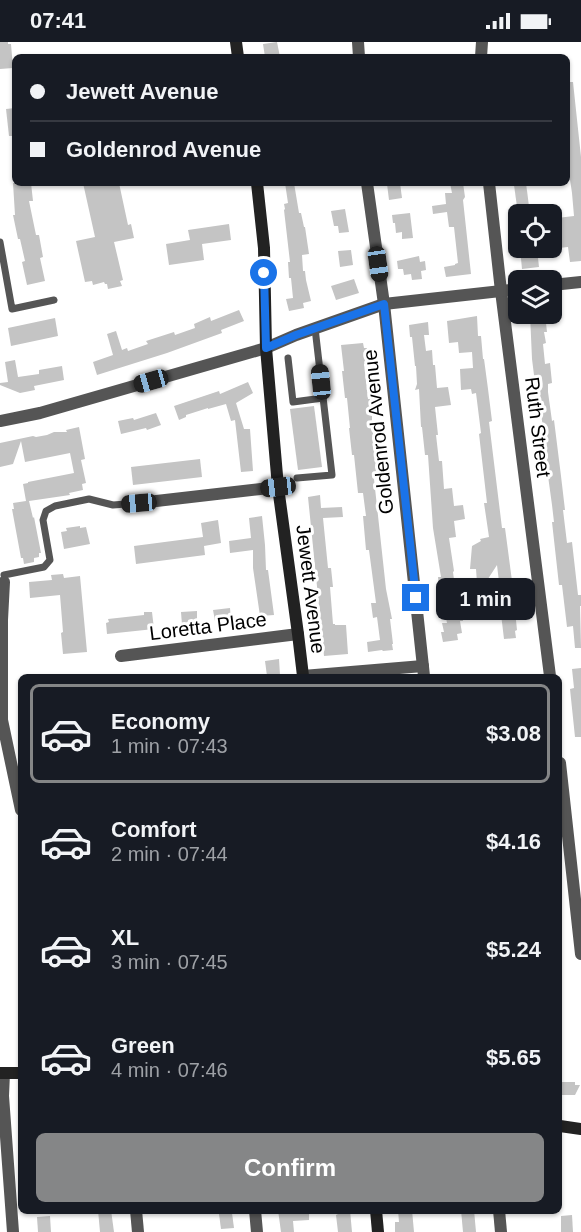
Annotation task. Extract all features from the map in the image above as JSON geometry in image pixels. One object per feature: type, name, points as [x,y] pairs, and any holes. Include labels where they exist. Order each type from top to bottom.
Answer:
[{"type":"main road","name":"Jewett Avenue","points":[[257,186],[264,248],[266,348],[278,487],[303,674]]},
{"type":"main road","points":[[2,1073],[18,1073]]},
{"type":"main road","points":[[562,1126],[581,1129]]},
{"type":"main road","points":[[376,1214],[378,1232]]},
{"type":"street","name":"Goldenrod Avenue","points":[[367,186],[384,304],[424,671]]},
{"type":"street","name":"Ruth Street","points":[[489,186],[550,674]]},
{"type":"street","points":[[562,284],[581,282]]},
{"type":"street","points":[[0,421],[51,410],[266,348],[384,304],[508,290]]},
{"type":"street","points":[[139,503],[278,487]]},
{"type":"street","points":[[3,576],[2,720],[18,796]]},
{"type":"street","name":"Loretta Place","points":[[121,656],[298,634]]},
{"type":"street","points":[[351,674],[424,671]]},
{"type":"street","points":[[562,781],[581,954]]},
{"type":"street","points":[[2,1073],[13,1232]]},
{"type":"street","points":[[136,1214],[138,1232]]},
{"type":"street","points":[[255,1214],[256,1232]]},
{"type":"street","points":[[499,1214],[501,1232]]},
{"type":"lane","points":[[0,242],[3,276],[12,309],[54,300]]},
{"type":"lane","points":[[297,478],[332,475],[315,328]]},
{"type":"lane","points":[[288,358],[293,402],[323,398]]},
{"type":"lane","points":[[3,576],[44,567],[50,560],[44,520],[46,511],[55,506],[89,499],[113,505],[139,503]]},
{"type":"building","points":[[0,42],[8,42],[11,44],[12,68],[0,69]]},
{"type":"building","points":[[277,42],[279,54],[265,54],[263,44]]},
{"type":"building","points":[[570,82],[573,82],[581,157],[581,261],[570,262],[568,247],[562,248],[562,217],[574,216],[570,180]]},
{"type":"building","points":[[12,108],[12,136],[9,136],[6,109]]},
{"type":"building","points":[[13,186],[31,186],[33,201],[29,201],[36,235],[39,235],[43,257],[40,258],[45,281],[27,285],[22,262],[25,261],[20,239],[18,239],[13,215],[15,215]]},
{"type":"building","points":[[84,186],[120,186],[128,225],[131,224],[134,238],[114,242],[123,280],[120,281],[122,286],[108,289],[104,282],[93,285],[92,281],[85,282],[76,241],[95,237]]},
{"type":"building","points":[[285,186],[294,186],[309,254],[302,255],[303,271],[305,271],[311,301],[303,303],[304,308],[289,311],[286,299],[293,298],[291,278],[289,278],[288,262],[290,262],[284,210],[284,204],[288,203]]},
{"type":"building","points":[[387,186],[400,186],[402,198],[389,200]]},
{"type":"building","points":[[451,186],[463,186],[471,274],[446,277],[444,267],[458,263],[454,227],[449,227],[447,212],[433,214],[432,206],[446,204],[445,193],[452,193]]},
{"type":"building","points":[[514,186],[526,186],[529,204],[517,204]]},
{"type":"building","points":[[345,209],[349,232],[339,233],[338,226],[334,226],[331,211]]},
{"type":"building","points":[[410,213],[413,238],[402,239],[402,232],[396,233],[392,215]]},
{"type":"building","points":[[229,224],[231,240],[202,244],[204,260],[169,265],[166,244],[190,240],[188,230]]},
{"type":"building","points":[[351,250],[353,265],[340,267],[338,251]]},
{"type":"building","points":[[419,256],[420,262],[425,261],[426,270],[421,271],[422,279],[412,280],[411,274],[404,275],[403,269],[398,269],[397,261]]},
{"type":"building","points":[[521,258],[538,258],[539,267],[522,269]]},
{"type":"building","points":[[354,279],[359,293],[336,300],[331,286]]},
{"type":"building","points":[[239,310],[244,321],[221,330],[222,333],[97,375],[93,362],[113,355],[107,334],[116,331],[122,350],[127,348],[128,351],[148,344],[146,341],[195,328],[194,324],[210,317],[211,321]]},
{"type":"building","points":[[477,316],[478,336],[481,336],[492,421],[489,422],[502,528],[505,528],[512,581],[516,638],[504,639],[501,614],[494,615],[493,600],[501,599],[497,565],[486,582],[477,583],[476,569],[470,569],[472,546],[481,541],[480,539],[489,537],[484,503],[487,503],[479,434],[481,433],[476,393],[472,394],[471,389],[461,390],[460,369],[473,368],[472,352],[459,353],[458,342],[449,343],[447,321]]},
{"type":"building","points":[[55,318],[58,336],[11,346],[8,328]]},
{"type":"building","points":[[428,322],[429,335],[424,335],[426,351],[432,350],[437,388],[448,387],[451,405],[435,407],[438,435],[436,435],[439,461],[442,461],[444,489],[452,488],[454,506],[463,505],[465,519],[454,521],[456,537],[449,538],[456,595],[446,596],[446,594],[440,595],[438,577],[441,577],[433,528],[428,455],[425,455],[421,427],[419,389],[415,390],[416,366],[409,325]]},
{"type":"building","points":[[530,324],[546,324],[547,332],[544,332],[546,343],[543,344],[545,364],[550,363],[552,383],[548,384],[548,392],[552,421],[554,420],[567,543],[572,542],[578,595],[581,595],[581,648],[575,648],[573,626],[567,627],[562,585],[559,585],[552,522],[554,522],[542,432],[544,432],[541,415],[539,415]]},
{"type":"building","points":[[363,343],[364,348],[367,348],[368,358],[365,358],[366,364],[364,364],[368,399],[371,405],[374,405],[375,415],[372,415],[372,421],[375,456],[378,462],[381,461],[380,478],[374,479],[386,589],[392,619],[390,619],[393,644],[393,650],[368,652],[367,642],[380,640],[377,617],[373,618],[371,603],[376,603],[369,550],[366,550],[363,516],[366,516],[363,493],[358,493],[354,455],[352,455],[341,345]]},
{"type":"building","points":[[15,360],[18,377],[39,374],[39,370],[62,366],[64,380],[34,386],[35,390],[20,393],[0,385],[0,383],[8,382],[5,362]]},
{"type":"building","points":[[248,382],[253,393],[236,403],[244,429],[250,429],[253,471],[241,472],[235,420],[231,421],[226,404],[186,415],[179,420],[174,406],[219,391],[220,394]]},
{"type":"building","points":[[314,406],[322,467],[298,470],[290,409]]},
{"type":"building","points":[[156,413],[161,425],[147,430],[146,428],[121,434],[118,421],[133,418],[134,420]]},
{"type":"building","points":[[79,427],[85,459],[81,460],[86,483],[82,484],[83,490],[69,493],[70,495],[29,501],[41,553],[39,557],[34,558],[34,562],[24,564],[12,509],[14,509],[13,503],[26,501],[23,484],[74,473],[70,453],[25,462],[21,441],[13,464],[0,467],[0,443],[54,432],[67,432],[66,430]]},
{"type":"building","points":[[200,459],[202,477],[133,485],[131,467]]},
{"type":"building","points":[[320,495],[321,508],[342,507],[343,517],[323,518],[328,568],[331,568],[333,587],[330,587],[333,624],[346,625],[348,654],[324,656],[308,497]]},
{"type":"building","points":[[262,516],[266,570],[268,570],[274,615],[260,616],[253,568],[253,550],[230,553],[229,541],[251,538],[249,518]]},
{"type":"building","points":[[218,520],[221,543],[204,546],[205,555],[136,564],[134,546],[203,537],[201,523]]},
{"type":"building","points":[[80,526],[80,528],[86,527],[90,544],[64,549],[61,532],[67,531],[66,528]]},
{"type":"building","points":[[63,574],[64,578],[80,576],[87,652],[63,654],[60,595],[30,598],[29,582],[52,580],[51,575]]},
{"type":"building","points":[[230,608],[231,620],[215,621],[213,610]]},
{"type":"building","points":[[461,610],[462,633],[457,634],[458,640],[443,642],[442,623],[447,623],[446,618],[450,618],[450,612]]},
{"type":"building","points":[[197,611],[197,624],[182,625],[181,612]]},
{"type":"building","points":[[144,612],[152,612],[154,629],[107,634],[108,619],[144,615]]},
{"type":"building","points":[[279,659],[280,674],[267,674],[265,661]]},
{"type":"building","points":[[581,668],[581,737],[575,737],[570,689],[574,688],[572,669]]},
{"type":"building","points":[[562,1082],[575,1082],[575,1085],[580,1085],[575,1095],[562,1095]]},
{"type":"building","points":[[98,1214],[112,1214],[114,1232],[100,1232]]},
{"type":"building","points":[[219,1214],[232,1214],[234,1228],[221,1229]]},
{"type":"building","points":[[279,1214],[309,1214],[309,1220],[293,1221],[294,1232],[281,1232]]},
{"type":"building","points":[[350,1214],[352,1232],[338,1232],[336,1215]]},
{"type":"building","points":[[398,1214],[412,1214],[414,1232],[395,1232],[395,1222],[399,1222]]},
{"type":"building","points":[[461,1214],[474,1214],[476,1232],[463,1232]]},
{"type":"building","points":[[572,1215],[573,1232],[561,1232],[561,1216]]},
{"type":"building","points":[[50,1216],[51,1232],[38,1232],[37,1217]]},
{"type":"route","points":[[264,273],[266,348],[384,304],[416,598]]}]
